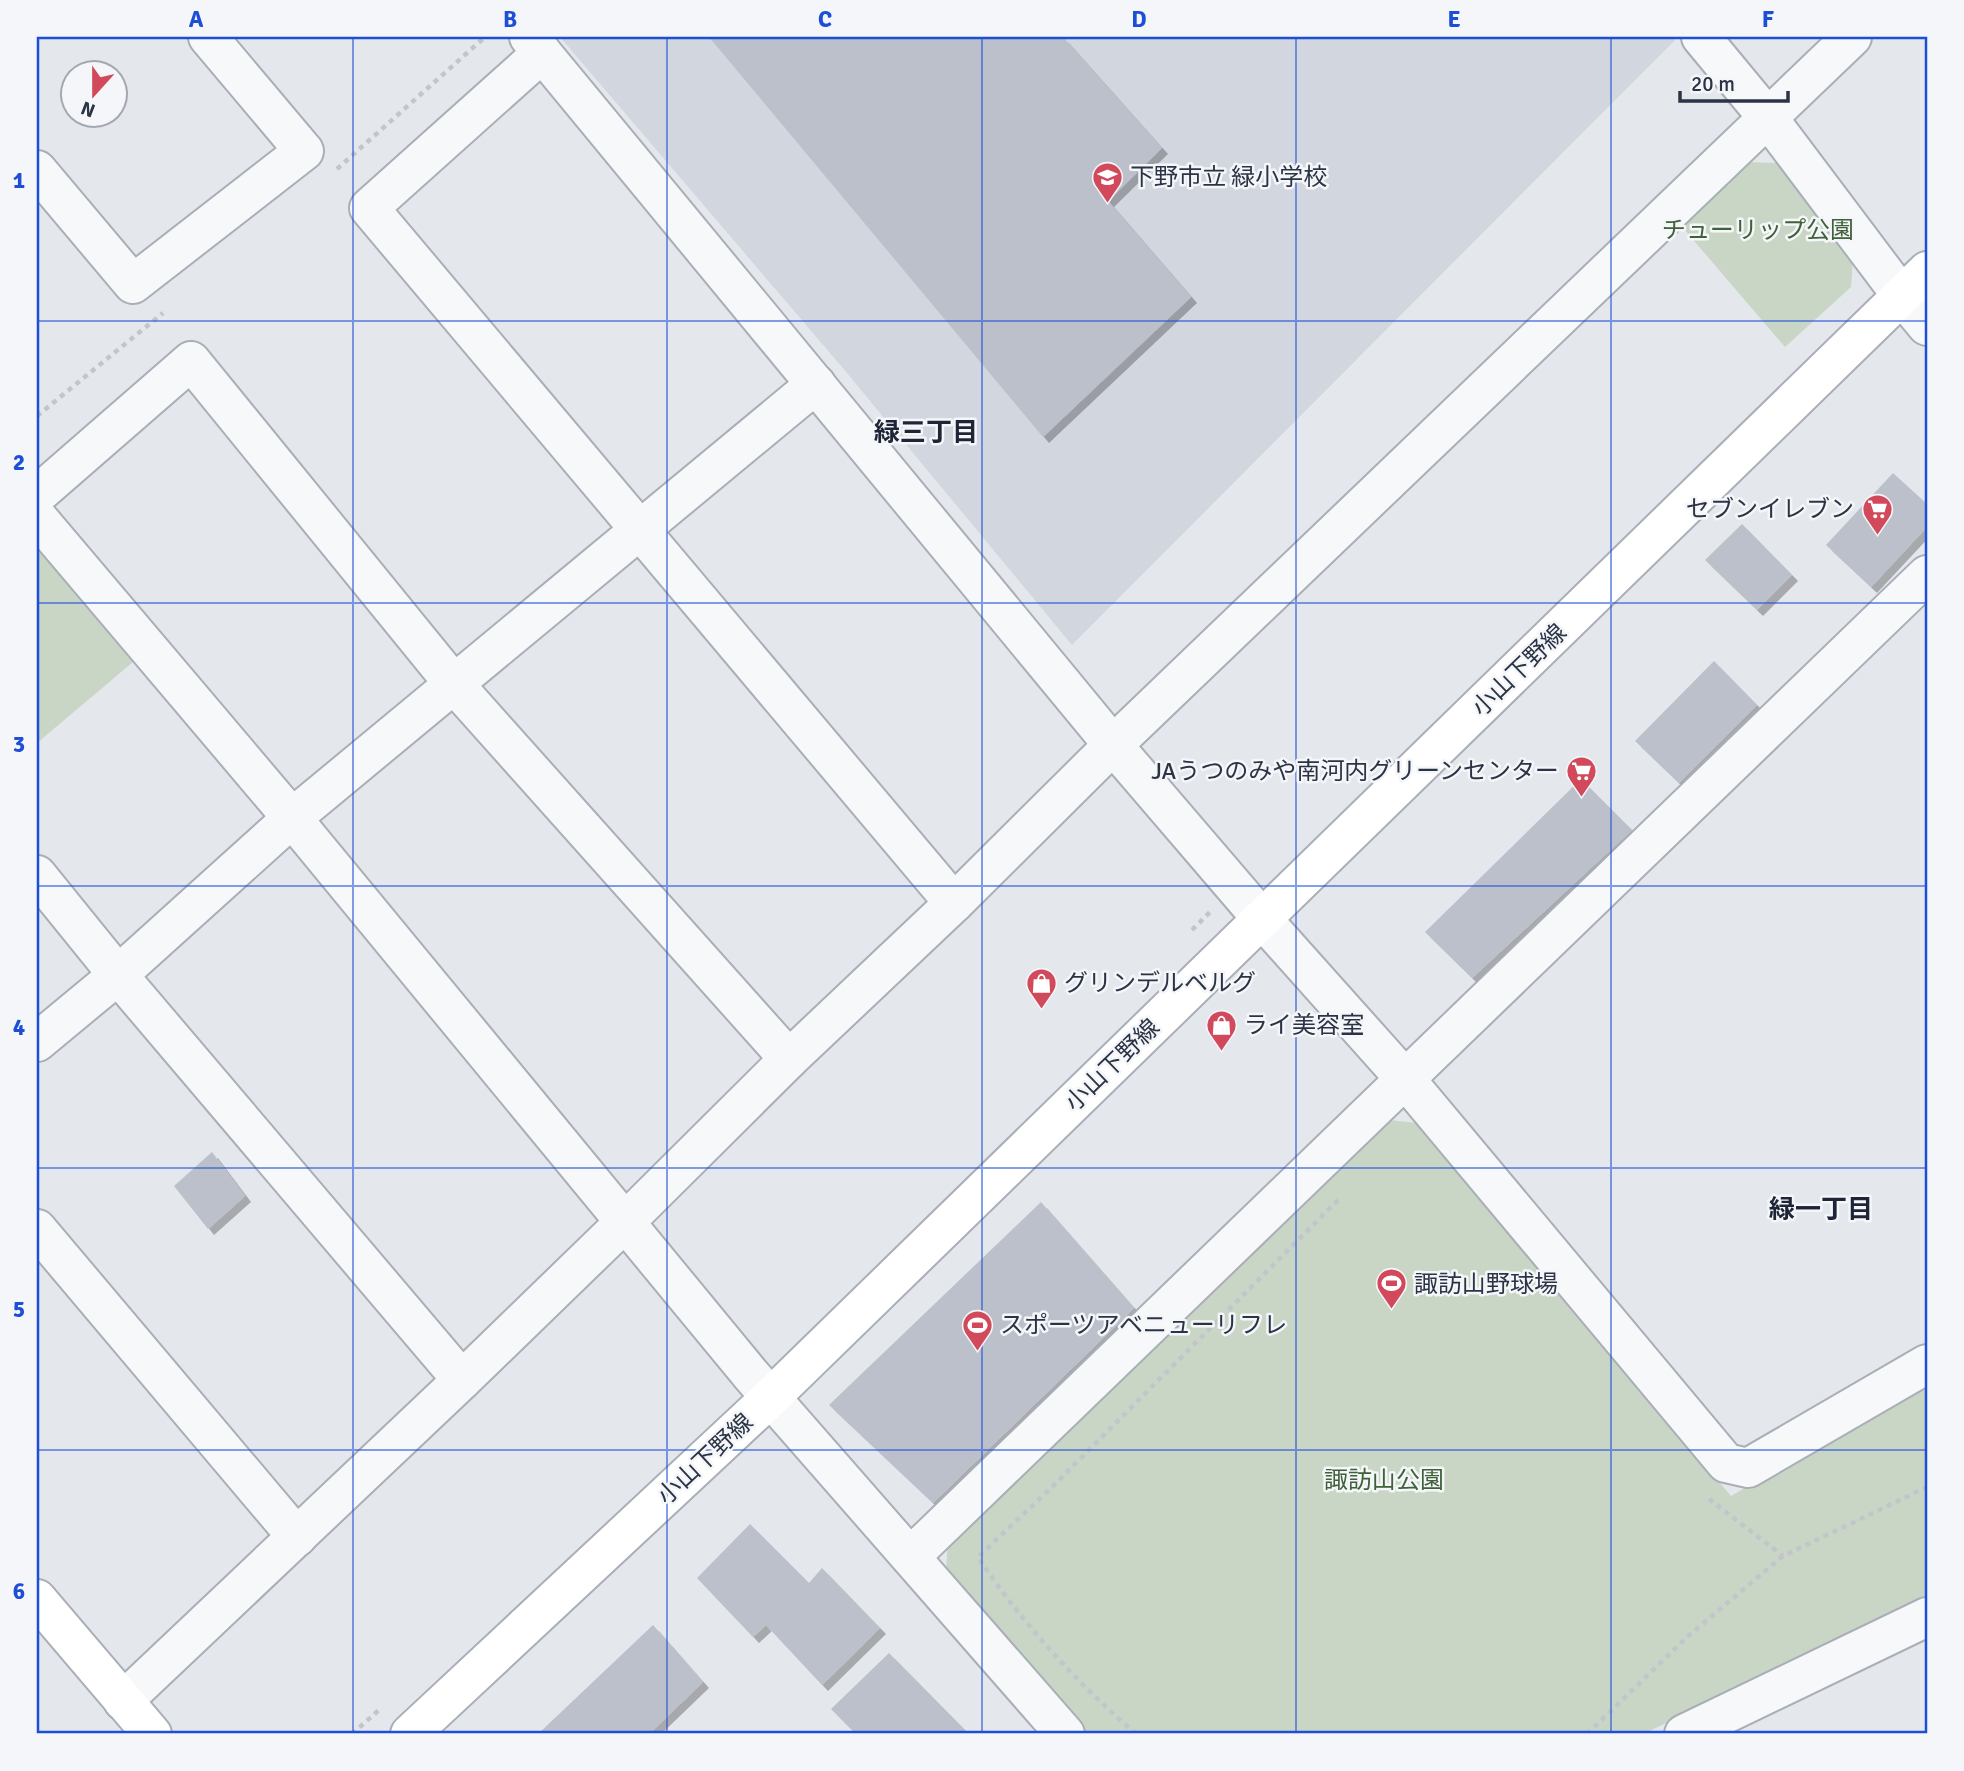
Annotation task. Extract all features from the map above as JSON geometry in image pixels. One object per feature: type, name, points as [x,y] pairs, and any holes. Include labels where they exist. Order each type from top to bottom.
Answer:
[{"type":"main road","name":"小山下野線","points":[[410,1734],[771,1398],[1914,284]]},
{"type":"main road","points":[[37,1599],[152,1734]]},
{"type":"street","points":[[37,170],[133,284],[303,151],[208,37]]},
{"type":"street","points":[[1700,37],[1914,284],[1927,326]]},
{"type":"street","points":[[123,1701],[462,1380],[1113,745],[1852,37]]},
{"type":"street","points":[[954,903],[369,208],[536,45],[1113,745],[1406,1080],[1726,1462],[1748,1468],[1927,1364]]},
{"type":"street","points":[[37,495],[191,361],[454,684],[789,1059]]},
{"type":"street","points":[[37,1042],[118,975],[292,818],[816,384]]},
{"type":"street","points":[[37,517],[292,818],[771,1398],[1065,1734]]},
{"type":"street","points":[[911,1556],[1927,575]]},
{"type":"street","points":[[37,875],[118,975],[462,1380]]},
{"type":"street","points":[[37,1229],[297,1537]]},
{"type":"street","points":[[1684,1734],[1927,1617]]},
{"type":"path","points":[[337,170],[485,37]]},
{"type":"path","points":[[1136,1734],[1108,1709],[1004,1596],[978,1557],[1050,1489],[1348,1190]]},
{"type":"path","points":[[1587,1734],[1685,1638],[1783,1556],[1927,1486]]},
{"type":"path","points":[[1700,1488],[1709,1499],[1783,1556]]},
{"type":"shaded area","name":"下野市立 緑小学校","points":[[560,37],[1672,37],[1675,40],[1072,645],[842,367]]},
{"type":"green space","name":"チューリップ公園","points":[[1748,162],[1776,163],[1853,259],[1851,287],[1785,347],[1677,221]]},
{"type":"green space","points":[[37,547],[133,662],[37,743]]},
{"type":"green space","name":"諏訪山公園","points":[[1389,1120],[1416,1123],[1731,1496],[1927,1383],[1927,1599],[1643,1734],[1089,1734],[946,1570],[948,1542]]},
{"type":"building","points":[[709,37],[1063,37],[1162,148],[1108,201],[1191,297],[1043,437]]},
{"type":"building","name":"セブンイレブン","points":[[1893,473],[1927,504],[1927,527],[1871,587],[1826,545]]},
{"type":"building","points":[[1742,524],[1792,575],[1757,610],[1705,560]]},
{"type":"building","points":[[1714,661],[1757,705],[1679,783],[1635,741]]},
{"type":"building","points":[[1581,779],[1632,830],[1472,978],[1425,932]]},
{"type":"building","points":[[212,1152],[245,1196],[208,1229],[174,1186]]},
{"type":"building","points":[[1041,1202],[1134,1308],[933,1503],[829,1405]]},
{"type":"building","points":[[750,1524],[809,1583],[822,1568],[880,1628],[822,1685],[766,1625],[753,1637],[697,1578]]},
{"type":"building","points":[[653,1625],[703,1682],[649,1734],[538,1734]]},
{"type":"building","points":[[889,1653],[969,1734],[856,1734],[831,1709]]},
{"type":"place","name":"下野市立 緑小学校","points":[[1107,204]]},
{"type":"place","name":"セブンイレブン","points":[[1877,536]]},
{"type":"place","name":"JAうつのみや南河内グリーンセンター","points":[[1582,798]]},
{"type":"place","name":"グリンデルベルグ","points":[[1041,1010]]},
{"type":"place","name":"ライ美容室","points":[[1221,1052]]},
{"type":"place","name":"諏訪山野球場","points":[[1391,1311]]},
{"type":"place","name":"スポーツアベニューリフレ","points":[[977,1352]]},
{"type":"district","name":"緑三丁目","points":[[926,432]]},
{"type":"district","name":"緑一丁目","points":[[1821,1209]]}]
